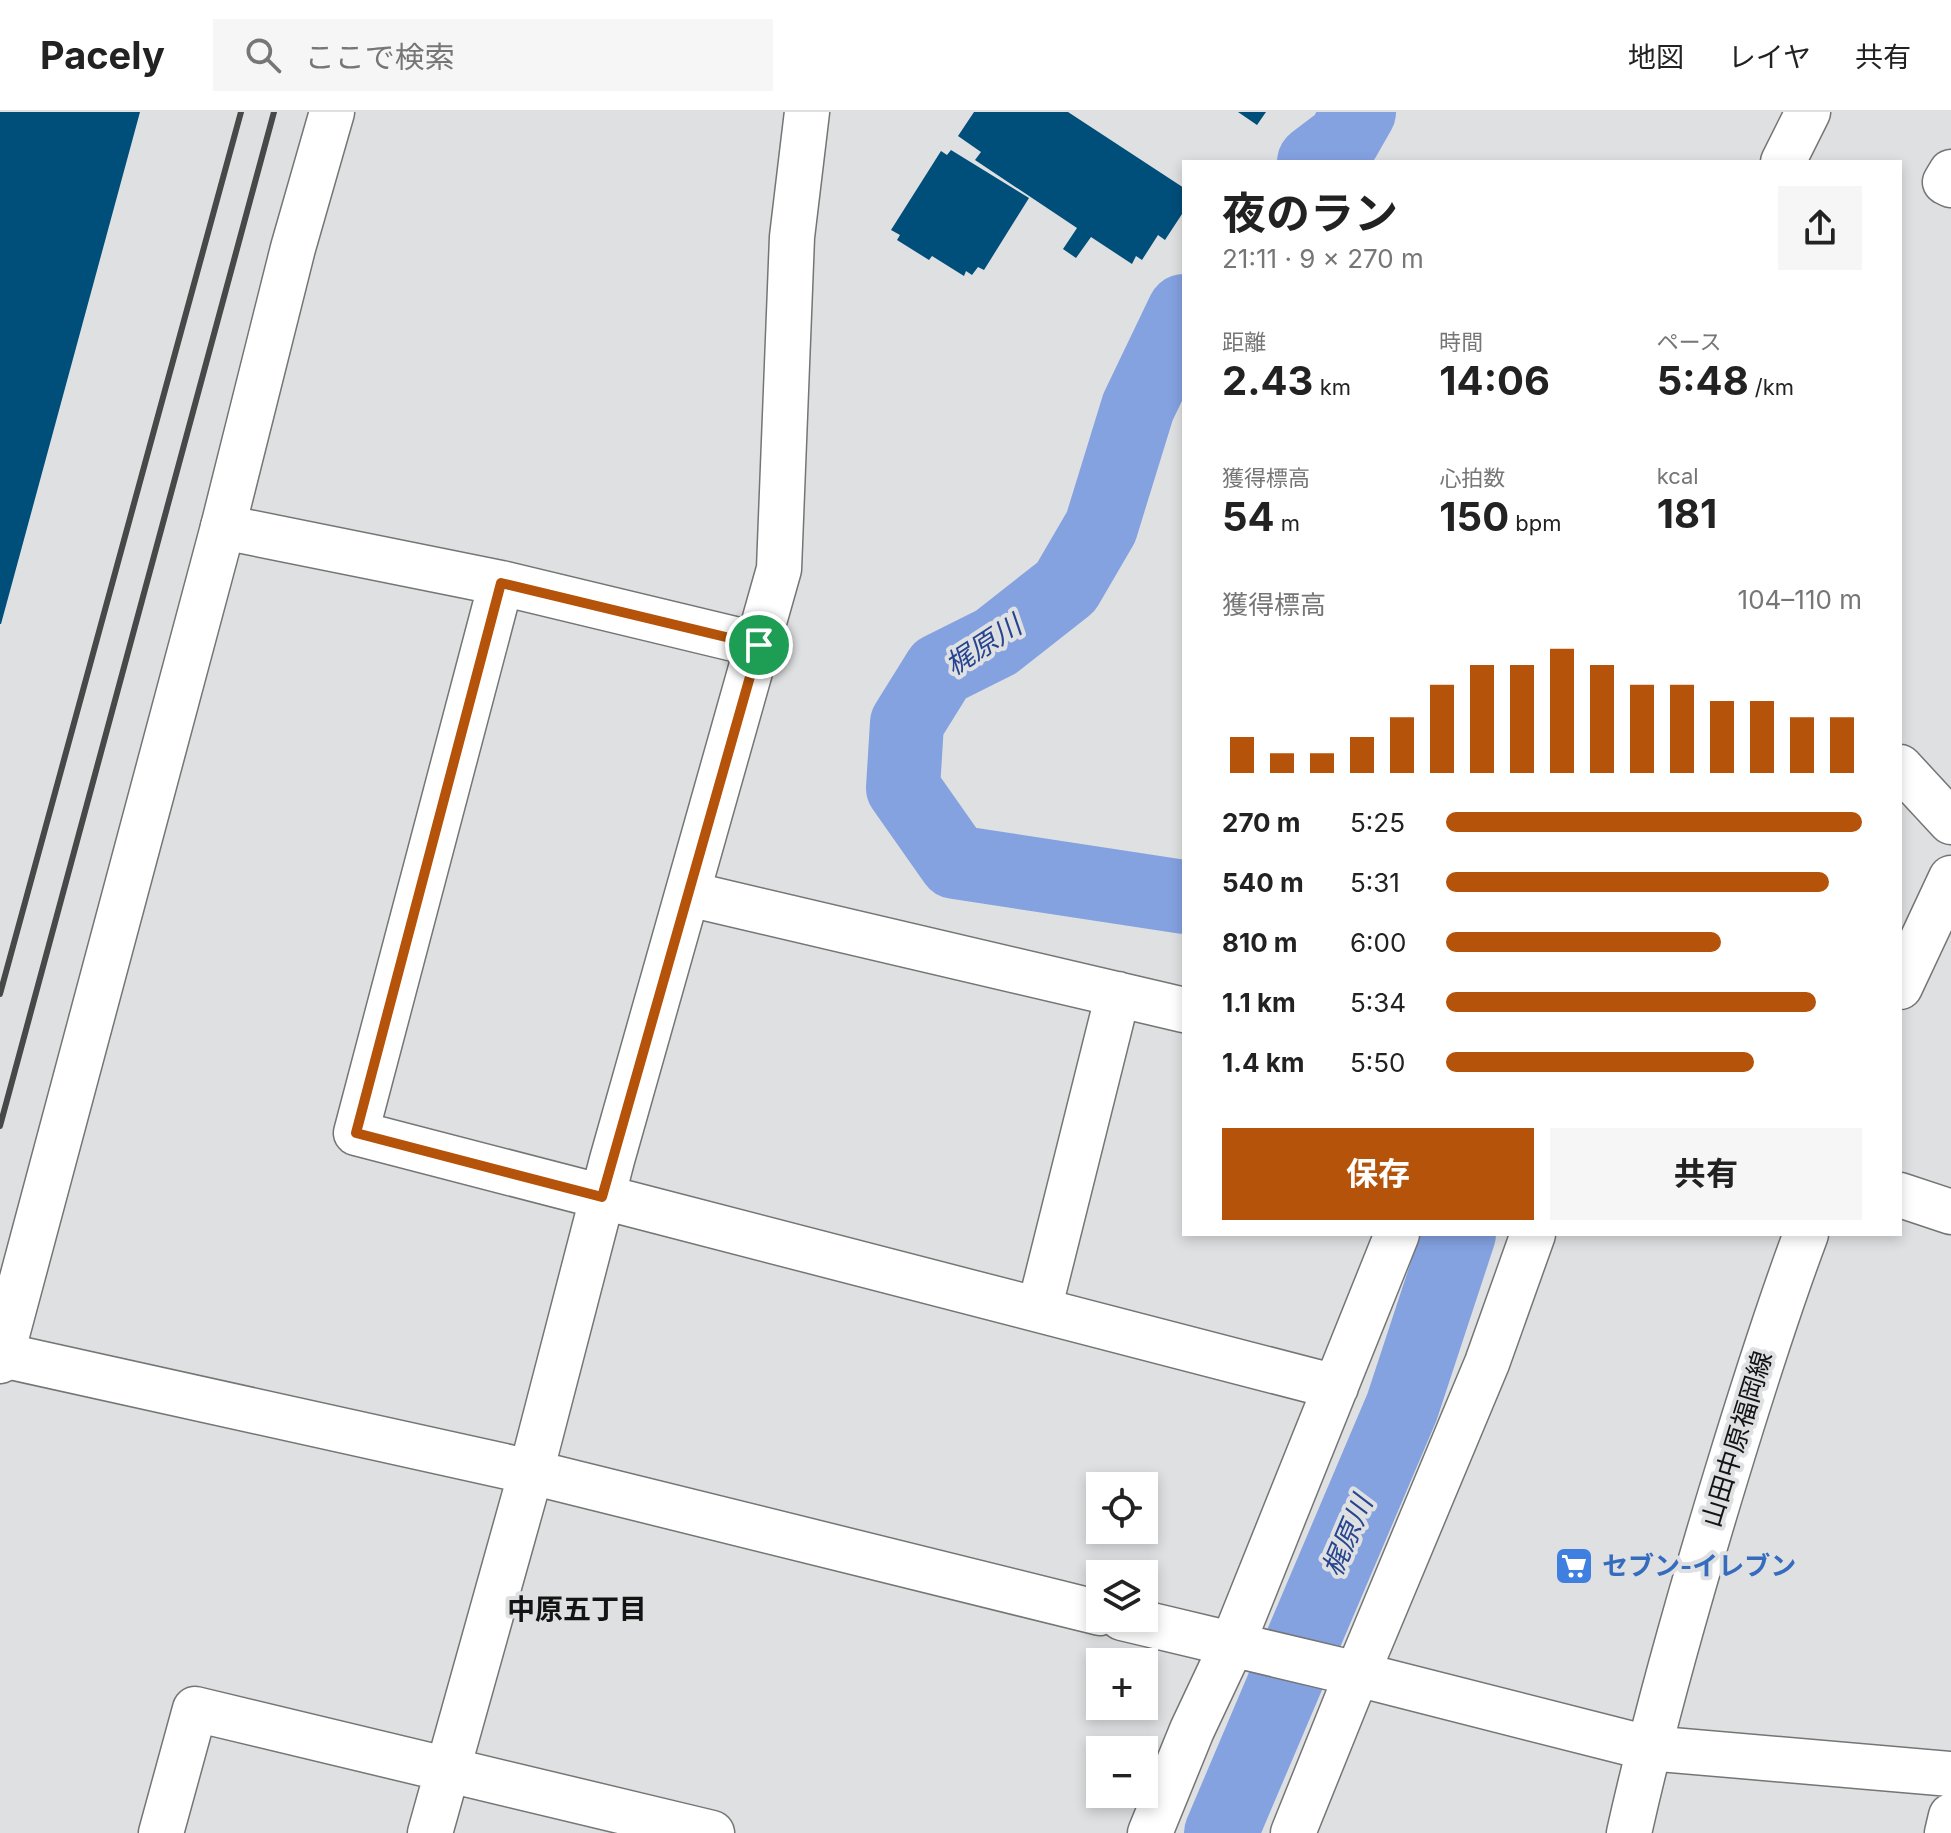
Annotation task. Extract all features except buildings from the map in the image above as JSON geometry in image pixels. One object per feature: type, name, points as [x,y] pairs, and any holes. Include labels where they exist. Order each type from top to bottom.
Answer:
[{"type":"street","points":[[332,112],[293,248],[223,527],[1,1358],[531,1472],[1086,1610]]},
{"type":"street","points":[[430,1833],[531,1472],[602,1197],[779,569],[792,237],[807,112]]},
{"type":"street","points":[[1784,160],[1808,112]]},
{"type":"street","points":[[1951,172],[1945,182],[1951,185]]},
{"type":"street","points":[[223,527],[501,583],[759,645]]},
{"type":"street","points":[[501,583],[356,1133],[1336,1387]]},
{"type":"street","points":[[1902,769],[1951,822]]},
{"type":"street","points":[[1902,983],[1951,878]]},
{"type":"street","points":[[689,894],[1182,1010]]},
{"type":"street","points":[[1039,1310],[1118,994]]},
{"type":"street","points":[[1902,1196],[1951,1212]]},
{"type":"street","points":[[1150,1833],[1192,1730],[1232,1645],[1396,1236]]},
{"type":"street","points":[[1293,1833],[1487,1363],[1532,1236]]},
{"type":"street","name":"山田中原福岡線","points":[[1629,1833],[1648,1748],[1697,1571],[1776,1314],[1805,1236]]},
{"type":"street","points":[[1158,1627],[1648,1748],[1951,1774]]},
{"type":"street","points":[[161,1833],[195,1709],[712,1833]]},
{"type":"street","points":[[1947,1833],[1951,1816]]},
{"type":"waterway","name":"梶原川","points":[[1317,160],[1343,140],[1359,112]]},
{"type":"waterway","name":"梶原川","points":[[1182,315],[1138,407],[1101,527],[1066,587],[996,642],[940,670],[907,723],[903,788],[955,862],[1182,897]]},
{"type":"waterway","name":"梶原川","points":[[1221,1833],[1402,1407],[1458,1236]]},
{"type":"railway","points":[[0,994],[241,112]]},
{"type":"railway","points":[[0,1126],[274,112]]},
{"type":"place","name":"セブン-イレブン","points":[[1574,1566]]},
{"type":"district","name":"中原五丁目","points":[[577,1609]]},
{"type":"route","points":[[501,583],[759,645],[602,1197],[356,1133],[501,583]]}]
